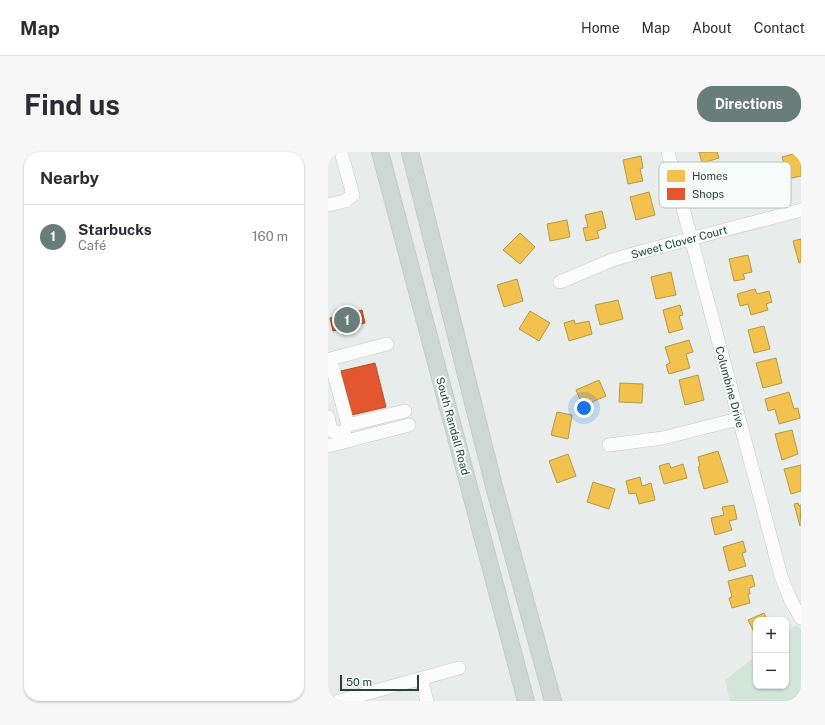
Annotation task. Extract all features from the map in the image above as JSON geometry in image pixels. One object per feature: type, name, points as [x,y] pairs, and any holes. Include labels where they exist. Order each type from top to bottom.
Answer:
[{"type":"main road","name":"South Randall Road","points":[[380,152],[526,701]]},
{"type":"main road","points":[[410,152],[496,490],[553,701]]},
{"type":"street","points":[[328,206],[345,201],[352,195],[341,152]]},
{"type":"street","name":"Columbine Drive","points":[[668,152],[671,162]]},
{"type":"street","name":"Columbine Drive","points":[[683,208],[781,576],[791,601],[801,618]]},
{"type":"street","name":"Sweet Clover Court","points":[[560,282],[612,260],[801,210]]},
{"type":"street","points":[[344,434],[329,360],[388,344]]},
{"type":"street","points":[[328,446],[344,434],[405,410]]},
{"type":"street","points":[[328,417],[331,430],[344,434],[409,425]]},
{"type":"street","points":[[609,444],[663,438],[738,419]]},
{"type":"street","points":[[345,700],[459,668]]},
{"type":"street","points":[[421,679],[427,701]]},
{"type":"green space","points":[[797,625],[801,630],[801,701],[730,701],[725,680],[753,658],[753,689],[789,689],[789,631]]},
{"type":"building: Homes","points":[[699,152],[717,152],[719,158],[702,162]]},
{"type":"building: Homes","points":[[801,152],[801,176],[791,178],[791,162],[783,162],[782,157]]},
{"type":"building: Homes","points":[[641,156],[643,168],[640,169],[643,181],[628,184],[623,160]]},
{"type":"building: Homes","points":[[649,192],[655,215],[636,220],[630,197]]},
{"type":"building: Homes","points":[[602,211],[606,228],[597,231],[599,238],[586,241],[583,228],[588,227],[585,215]]},
{"type":"building: Homes","points":[[567,220],[570,237],[550,241],[547,224]]},
{"type":"building: Homes","points":[[520,233],[535,247],[520,264],[503,250]]},
{"type":"building: Homes","points":[[801,239],[801,262],[799,263],[793,241]]},
{"type":"building: Homes","points":[[748,255],[752,272],[743,274],[745,279],[734,281],[729,259]]},
{"type":"building: Homes","points":[[671,272],[676,295],[656,299],[651,277]]},
{"type":"building: Homes","points":[[517,279],[523,301],[504,307],[497,285]]},
{"type":"building: Homes","points":[[755,289],[757,294],[769,291],[772,302],[766,304],[768,310],[751,315],[748,304],[740,306],[737,294]]},
{"type":"building: Homes","points":[[618,300],[623,319],[600,325],[595,305]]},
{"type":"building: Homes","points":[[680,305],[683,315],[679,316],[683,329],[669,333],[663,310]]},
{"type":"building: Homes","points":[[530,311],[550,323],[539,341],[519,329]]},
{"type":"building: Homes","points":[[574,320],[575,324],[589,321],[592,334],[569,341],[564,323]]},
{"type":"building: Homes","points":[[764,326],[770,349],[754,353],[748,330]]},
{"type":"building: Homes","points":[[689,340],[693,352],[686,354],[690,368],[669,374],[666,365],[670,363],[665,347]]},
{"type":"building: Homes","points":[[776,358],[782,383],[763,388],[756,363]]},
{"type":"building: Homes","points":[[698,375],[704,400],[685,405],[679,380]]},
{"type":"building: Homes","points":[[599,380],[606,396],[592,402],[593,406],[584,409],[576,390]]},
{"type":"building: Homes","points":[[620,383],[643,384],[642,403],[619,402]]},
{"type":"building: Homes","points":[[789,392],[794,409],[798,408],[800,418],[779,424],[775,409],[768,411],[765,399]]},
{"type":"building: Homes","points":[[557,412],[572,415],[568,439],[551,435]]},
{"type":"building: Homes","points":[[792,430],[798,454],[782,460],[775,434]]},
{"type":"building: Homes","points":[[718,451],[728,482],[704,489],[698,467],[700,466],[698,457]]},
{"type":"building: Homes","points":[[568,454],[576,476],[557,483],[549,461]]},
{"type":"building: Homes","points":[[669,463],[671,468],[683,464],[687,478],[664,484],[659,466]]},
{"type":"building: Homes","points":[[801,465],[801,491],[791,494],[784,469]]},
{"type":"building: Homes","points":[[640,477],[642,486],[651,483],[655,500],[639,504],[636,493],[629,494],[626,481]]},
{"type":"building: Homes","points":[[593,482],[615,489],[609,509],[587,502]]},
{"type":"building: Homes","points":[[798,503],[799,506],[801,505],[800,526],[794,504]]},
{"type":"building: Homes","points":[[734,505],[737,519],[729,521],[732,530],[715,535],[711,518],[724,515],[722,507]]},
{"type":"building: Homes","points":[[743,541],[746,552],[742,553],[746,566],[729,571],[723,547]]},
{"type":"building: Homes","points":[[752,575],[755,586],[749,588],[750,594],[748,594],[750,603],[732,608],[729,598],[732,597],[728,581]]},
{"type":"building: Homes","points":[[764,613],[766,617],[755,617]]},
{"type":"building: Homes","points":[[753,618],[753,630],[748,620]]},
{"type":"building: Shops","points":[[362,310],[365,323],[333,331],[330,318]]},
{"type":"building: Shops","points":[[375,363],[386,407],[352,415],[341,371]]},
{"type":"place","name":"Starbucks","points":[[347,320]]}]
